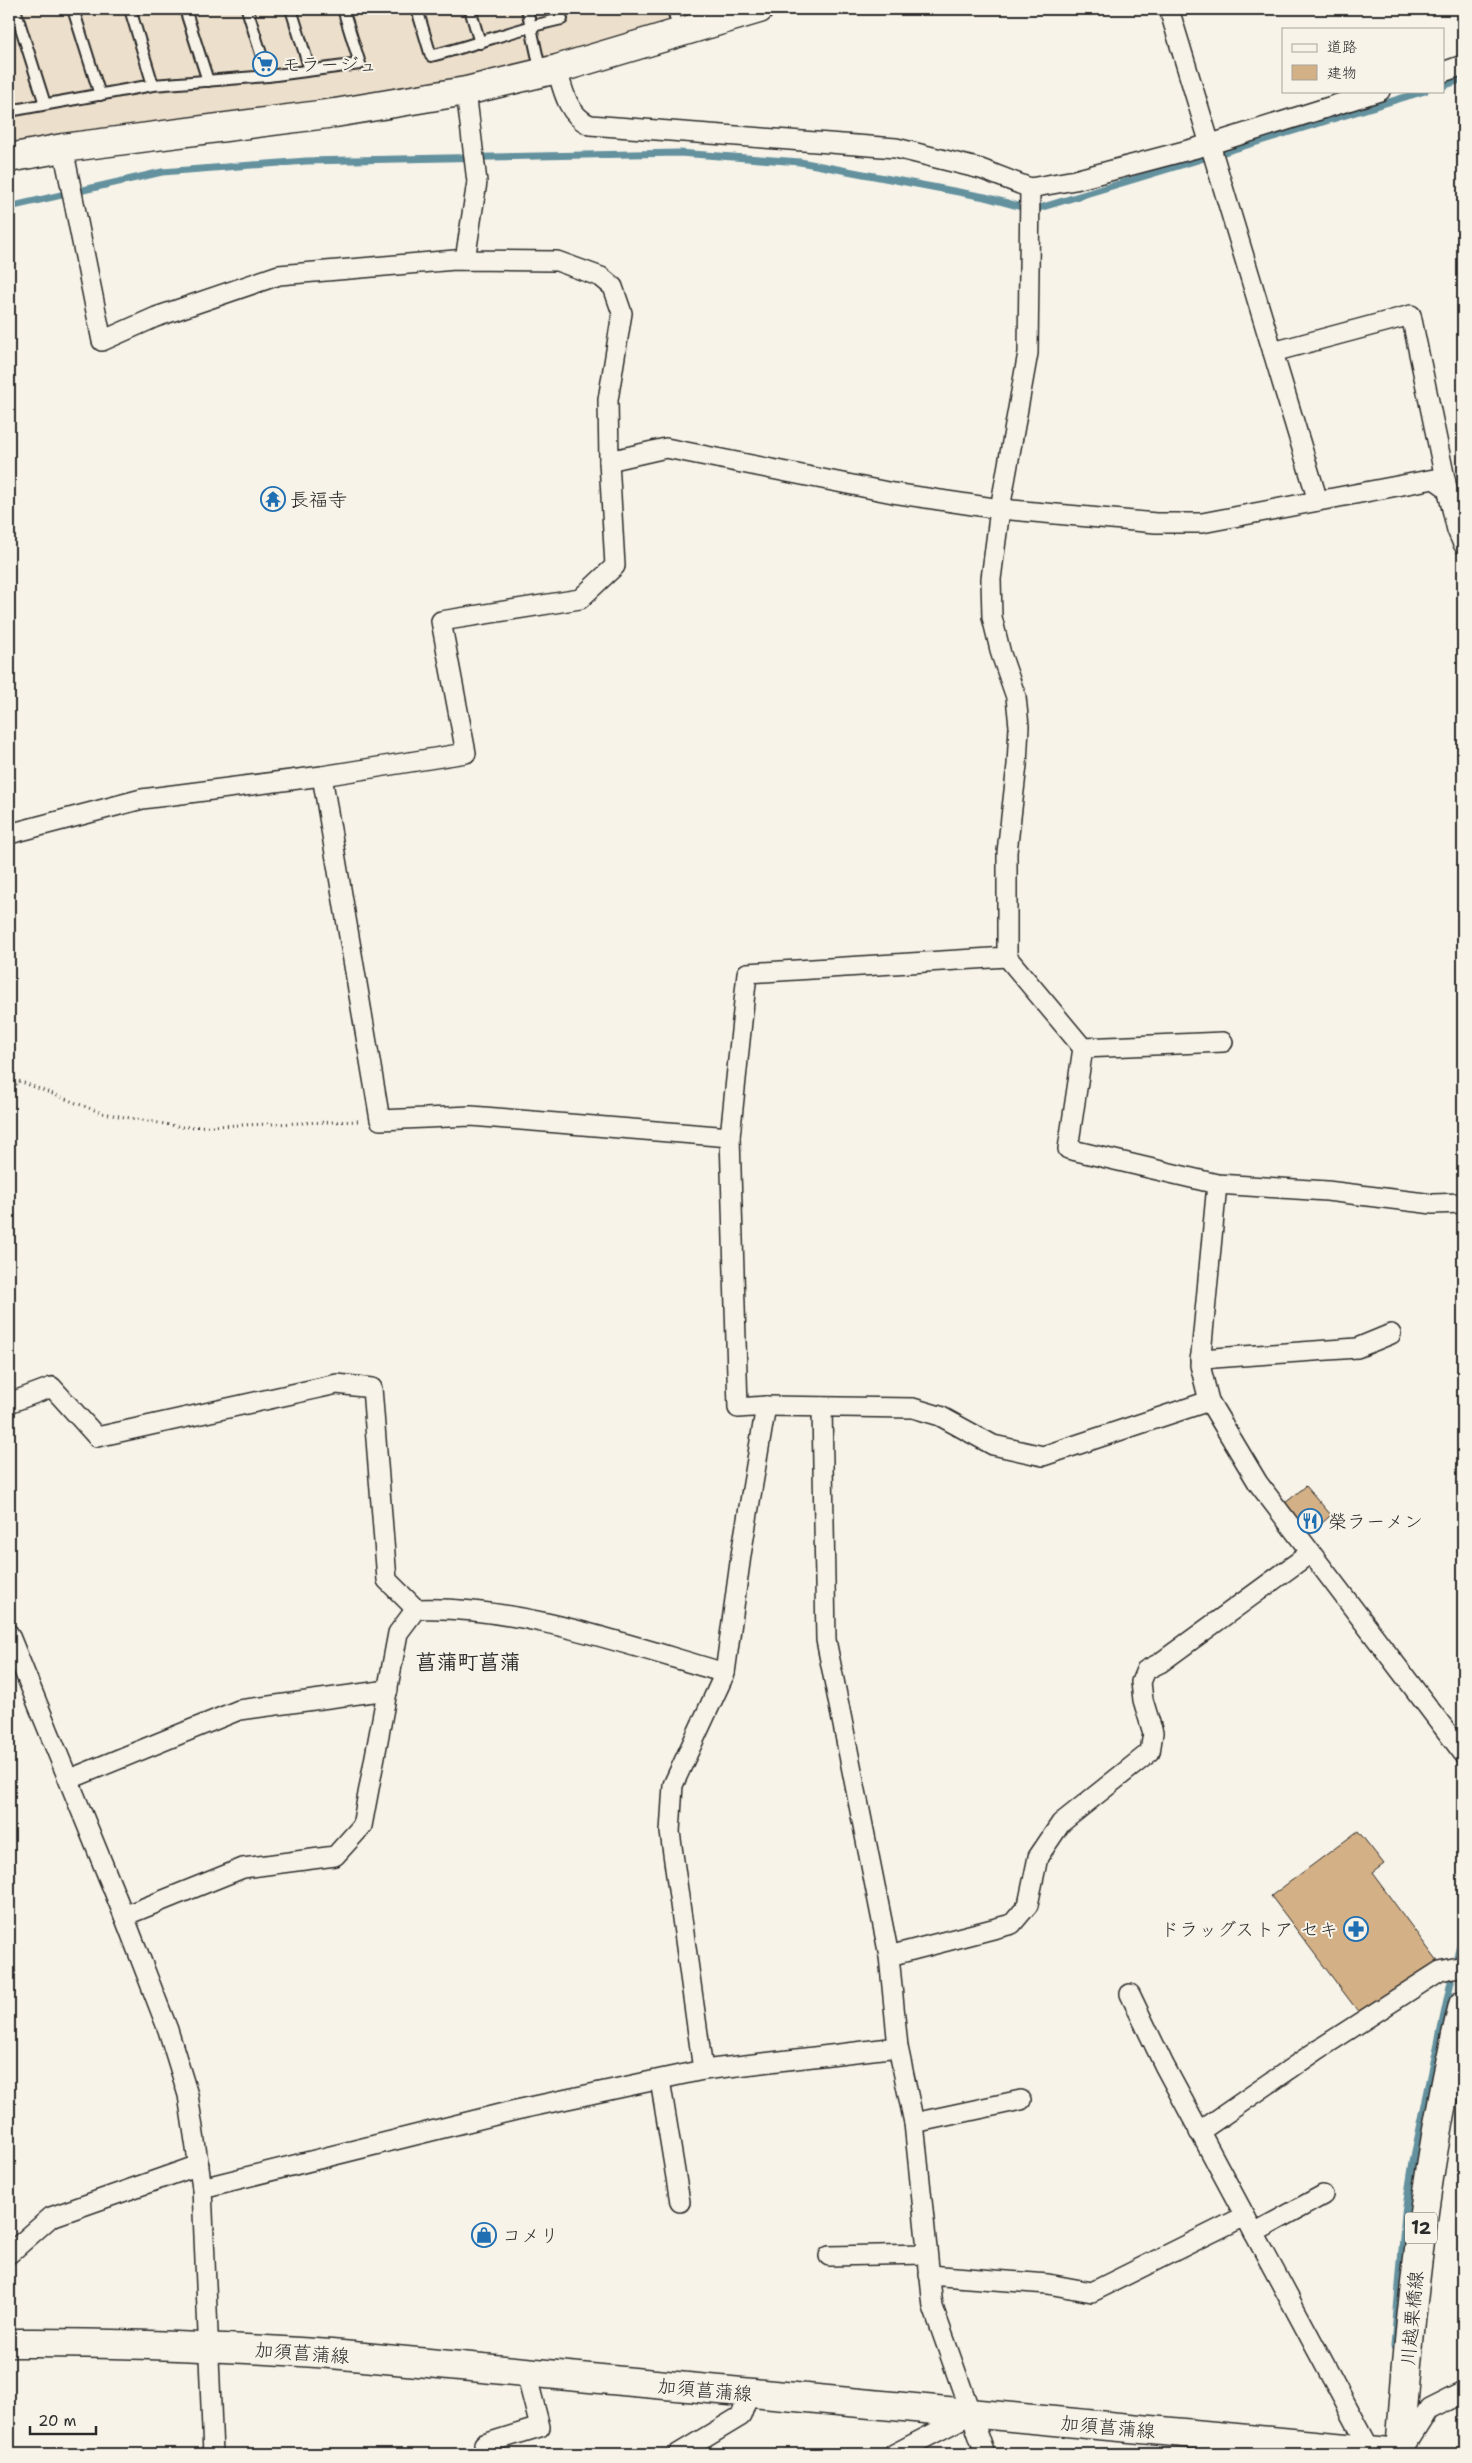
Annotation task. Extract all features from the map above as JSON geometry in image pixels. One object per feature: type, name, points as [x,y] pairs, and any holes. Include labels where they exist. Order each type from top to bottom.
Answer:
[{"type":"main road","points":[[9,158],[63,148],[336,113],[466,91],[549,72],[676,21],[759,9]]},
{"type":"main road","name":"川越栗橋線","points":[[1404,2454],[1421,2227],[1430,2163],[1463,2005]]},
{"type":"main road","name":"加須菖蒲線","points":[[9,2343],[113,2342],[332,2354],[970,2414],[1259,2448],[1371,2451],[1404,2454]]},
{"type":"street","points":[[1169,9],[1318,501]]},
{"type":"street","points":[[1444,72],[1463,65]]},
{"type":"street","points":[[549,72],[564,93],[578,120],[590,125],[896,148],[981,169],[1030,188],[1074,180],[1211,144],[1377,92]]},
{"type":"street","points":[[466,91],[477,182],[466,260]]},
{"type":"street","points":[[9,834],[142,799],[322,776],[466,753],[441,621],[580,599],[616,566],[609,461],[608,400],[622,313],[613,287],[601,277],[557,261],[466,260],[279,275],[156,318],[102,341],[63,148]]},
{"type":"street","points":[[1030,188],[1028,353],[1000,509],[991,579],[992,617],[1001,654],[1016,697],[1019,726],[1017,765],[1007,852],[1007,957],[1083,1048],[1068,1148],[1217,1184],[1327,1191],[1434,1204],[1463,1203]]},
{"type":"street","points":[[1273,352],[1411,315],[1447,488],[1457,530],[1463,544]]},
{"type":"street","points":[[609,461],[666,448],[893,493],[1000,509],[1156,523],[1202,523],[1354,496],[1434,479],[1447,488]]},
{"type":"street","points":[[322,776],[380,1120],[471,1116],[730,1137]]},
{"type":"street","points":[[1007,957],[747,973],[730,1137],[738,1408],[766,1406],[913,1408],[940,1416],[992,1445],[1043,1456],[1209,1401]]},
{"type":"street","points":[[1083,1048],[1223,1042]]},
{"type":"street","points":[[1217,1184],[1200,1359],[1209,1401],[1258,1484],[1309,1554],[1463,1753]]},
{"type":"street","points":[[1200,1359],[1357,1348],[1392,1334]]},
{"type":"street","points":[[9,1403],[52,1387],[97,1437],[337,1384],[372,1388],[387,1580],[416,1609],[448,1608],[562,1626],[724,1673]]},
{"type":"street","points":[[703,2070],[670,1832],[673,1785],[724,1673],[740,1554],[766,1406]]},
{"type":"street","points":[[822,1407],[826,1640],[889,1956],[898,2047],[914,2123],[933,2307],[985,2454]]},
{"type":"street","points":[[889,1956],[1012,1924],[1028,1906],[1038,1857],[1062,1823],[1150,1752],[1153,1733],[1143,1700],[1141,1682],[1146,1670],[1160,1663],[1309,1554]]},
{"type":"street","points":[[124,1916],[244,1868],[335,1856],[362,1826],[398,1633],[416,1609]]},
{"type":"street","points":[[9,1634],[70,1779],[124,1916],[168,2030],[188,2095],[202,2188],[213,2454]]},
{"type":"street","points":[[70,1779],[239,1710],[388,1690]]},
{"type":"street","points":[[1200,2132],[1319,2049],[1440,1971],[1463,1966]]},
{"type":"street","points":[[1130,1994],[1200,2132],[1371,2451]]},
{"type":"street","points":[[202,2188],[516,2110],[703,2070],[898,2047]]},
{"type":"street","points":[[660,2080],[680,2202]]},
{"type":"street","points":[[914,2123],[1021,2100]]},
{"type":"street","points":[[9,2254],[51,2217],[199,2164]]},
{"type":"street","points":[[1254,2234],[1323,2195]]},
{"type":"street","points":[[929,2275],[1048,2284],[1092,2292],[1245,2216]]},
{"type":"street","points":[[829,2256],[927,2254]]},
{"type":"street","points":[[487,2454],[484,2444],[540,2427],[526,2373]]},
{"type":"street","points":[[1404,2454],[1429,2409],[1463,2392]]},
{"type":"street","points":[[678,2454],[742,2416],[749,2394]]},
{"type":"street","points":[[894,2454],[970,2414]]},
{"type":"lane","points":[[15,9],[45,104]]},
{"type":"lane","points":[[73,9],[100,95]]},
{"type":"lane","points":[[130,9],[153,84]]},
{"type":"lane","points":[[185,9],[208,81]]},
{"type":"lane","points":[[247,9],[268,76]]},
{"type":"lane","points":[[291,9],[310,70]]},
{"type":"lane","points":[[9,111],[153,84],[268,76],[360,64],[343,9]]},
{"type":"lane","points":[[417,9],[431,56],[480,43],[532,25],[562,19]]},
{"type":"lane","points":[[470,9],[480,43]]},
{"type":"lane","points":[[527,9],[549,72]]},
{"type":"path","points":[[9,1092],[20,1081],[102,1113],[182,1126],[380,1120]]},
{"type":"shaded area","name":"モラージュ","points":[[9,9],[714,9],[579,49],[465,78],[411,88],[9,146]]},
{"type":"building","points":[[1306,1486],[1331,1515],[1310,1534],[1284,1504]]},
{"type":"building","points":[[1358,1831],[1384,1864],[1372,1873],[1438,1962],[1363,2018],[1271,1896]]},
{"type":"waterway","points":[[1444,86],[1463,79]]},
{"type":"waterway","points":[[9,207],[162,172],[306,161],[679,153],[800,162],[985,197],[1033,210],[1422,92]]},
{"type":"waterway","points":[[1394,2346],[1405,2213],[1413,2161],[1453,1972],[1463,1934]]},
{"type":"place","name":"モラージュ","points":[[265,64]]},
{"type":"place","name":"長福寺","points":[[273,499]]},
{"type":"place","name":"榮ラーメン","points":[[1310,1521]]},
{"type":"place","name":"ドラッグストア セキ","points":[[1356,1929]]},
{"type":"place","name":"コメリ","points":[[484,2235]]},
{"type":"district","name":"菖蒲町菖蒲","points":[[468,1662]]}]
